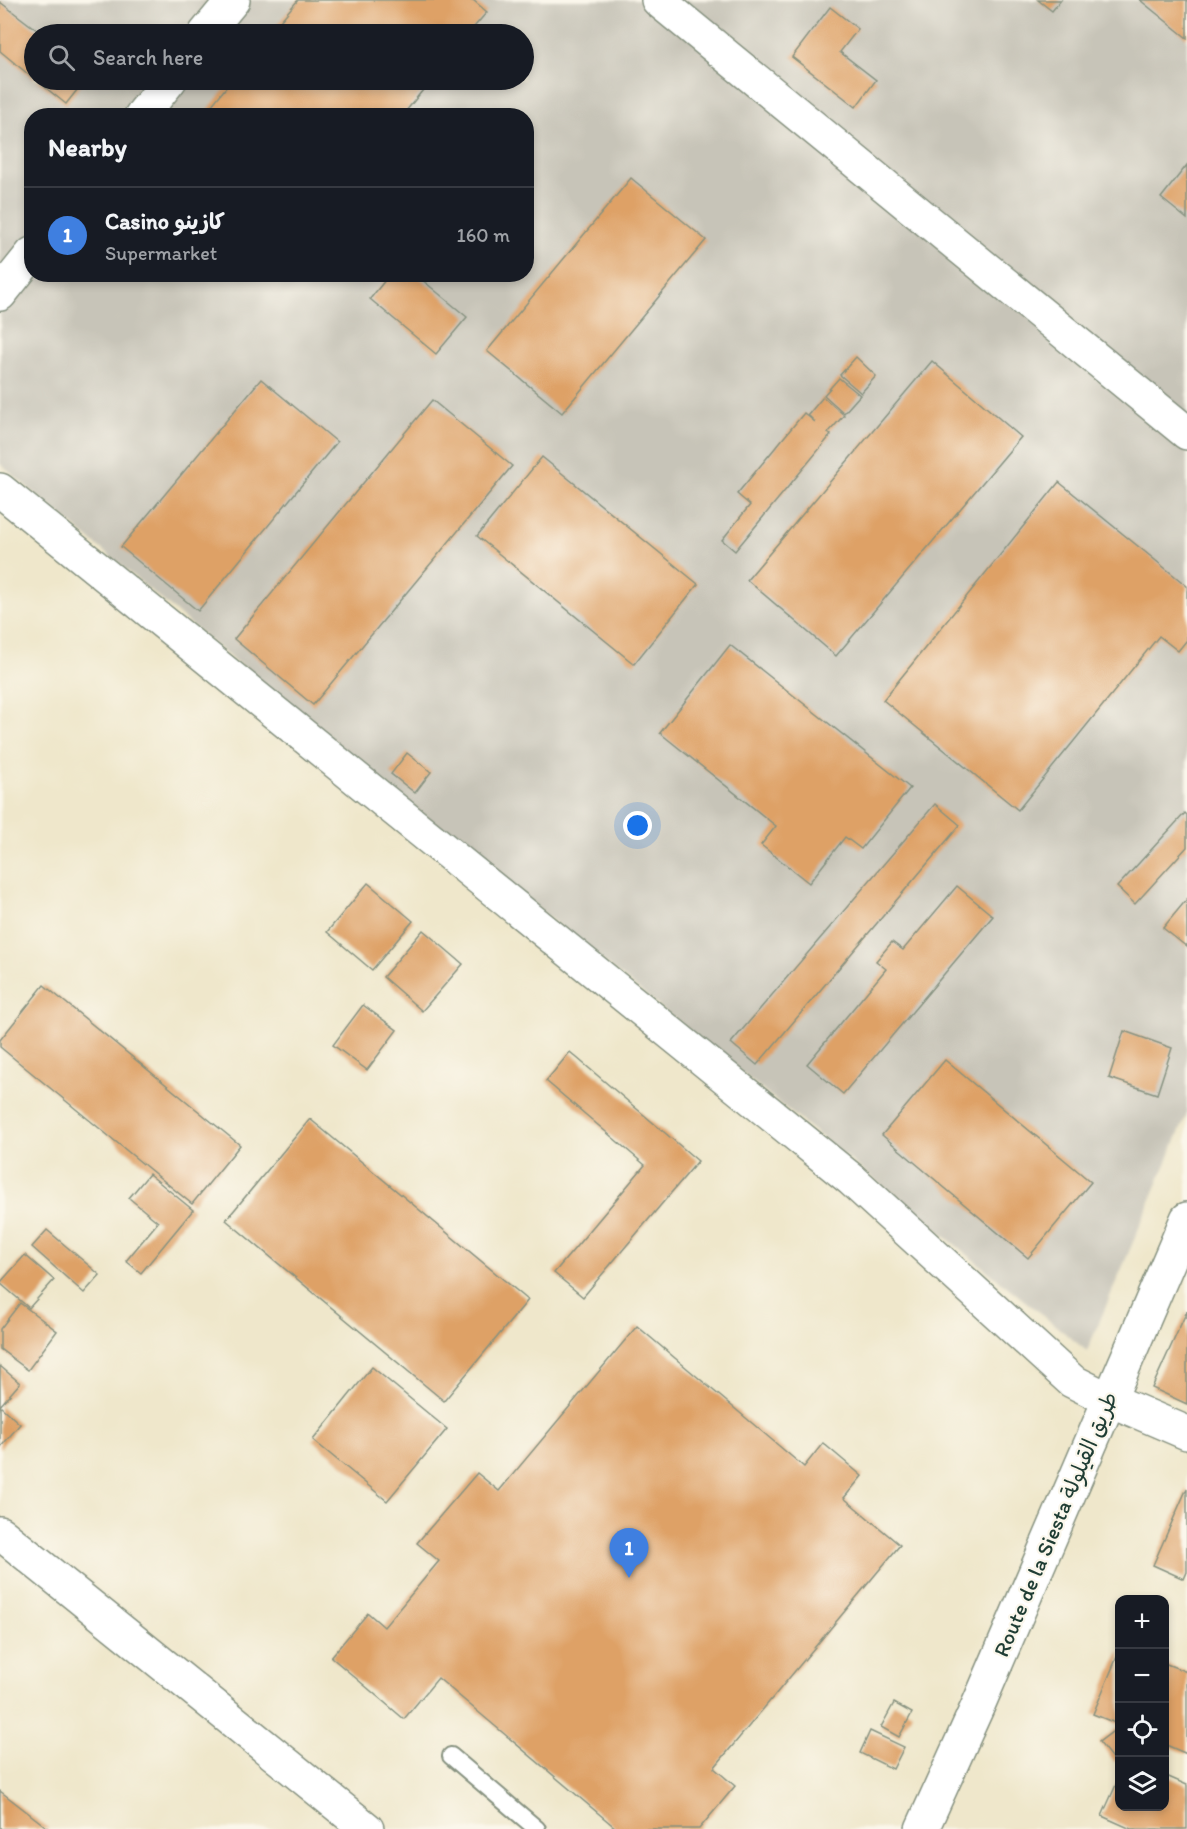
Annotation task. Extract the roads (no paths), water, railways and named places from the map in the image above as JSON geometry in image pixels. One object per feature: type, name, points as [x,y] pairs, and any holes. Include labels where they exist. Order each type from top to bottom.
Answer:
[{"type":"street","points":[[213,24],[233,0]]},
{"type":"street","points":[[658,0],[1187,433]]},
{"type":"street","points":[[147,108],[162,90]]},
{"type":"street","points":[[0,294],[24,264]]},
{"type":"street","points":[[0,490],[852,1180],[1072,1381],[1187,1433]]},
{"type":"street","name":"Route de la Siesta طريق القيلولة","points":[[922,1829],[1187,1219]]},
{"type":"street","points":[[0,1533],[366,1829]]},
{"type":"lane","points":[[451,1756],[537,1829]]},
{"type":"place","name":"Casino كازينو","points":[[629,1578]]}]
